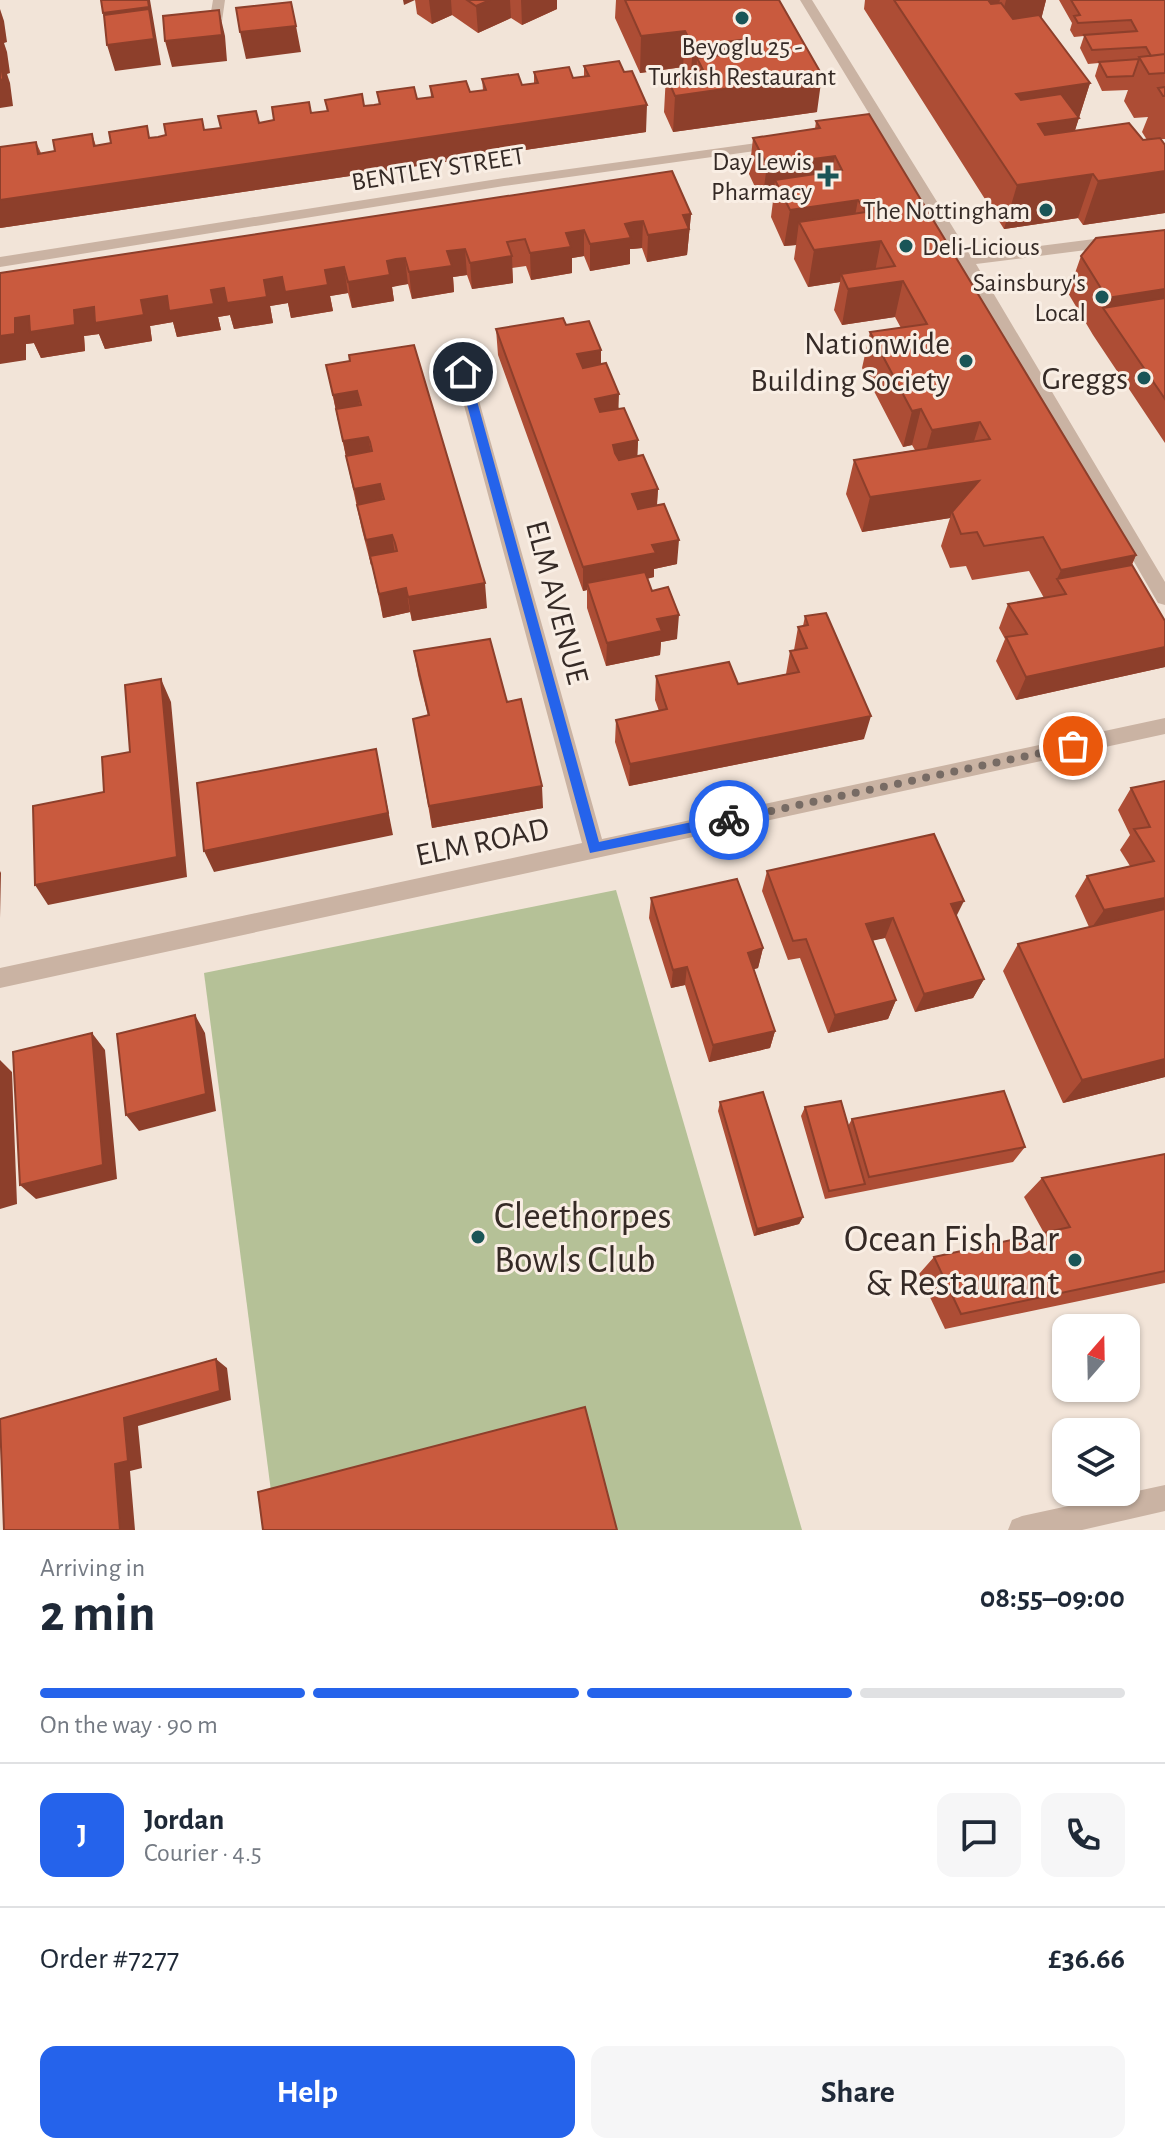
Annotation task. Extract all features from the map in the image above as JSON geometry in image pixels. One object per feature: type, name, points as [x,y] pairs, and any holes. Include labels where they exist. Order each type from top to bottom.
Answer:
[{"type":"street","points":[[217,18],[219,0]]},
{"type":"street","points":[[806,0],[878,130],[966,260],[1165,598]]},
{"type":"street","name":"BENTLEY STREET","points":[[0,262],[504,182],[796,141]]},
{"type":"street","points":[[966,260],[1165,235]]},
{"type":"street","name":"ELM AVENUE","points":[[463,372],[594,849]]},
{"type":"street","name":"ELM ROAD","points":[[0,978],[1165,726]]},
{"type":"street","points":[[1022,1530],[1165,1498]]},
{"type":"green space","name":"Cleethorpes Bowls Club","points":[[616,890],[802,1530],[276,1530],[204,973]]},
{"type":"building","points":[[101,0],[148,0],[149,7],[103,13]]},
{"type":"building","points":[[467,0],[490,0],[476,6]]},
{"type":"building","points":[[625,0],[779,0],[822,75],[675,96],[666,75],[703,70],[697,58],[754,51],[751,44],[748,39],[693,46],[685,31],[641,36]]},
{"type":"building","points":[[894,0],[988,0],[991,4],[1001,3],[1013,19],[1039,15],[1090,83],[1016,94],[1021,100],[1061,94],[1079,118],[1038,124],[1045,135],[1129,123],[1143,140],[1160,138],[1165,145],[1165,171],[1098,181],[1093,174],[1017,185]]},
{"type":"building","points":[[1071,0],[1165,0],[1165,54],[1151,56],[1146,47],[1092,50],[1084,35],[1137,31],[1131,20],[1078,23],[1074,16],[1080,15]]},
{"type":"building","points":[[291,2],[296,26],[240,32],[236,8]]},
{"type":"building","points":[[149,9],[154,39],[107,45],[104,15]]},
{"type":"building","points":[[219,10],[222,35],[165,41],[163,16]]},
{"type":"building","points":[[1165,54],[1165,73],[1149,74],[1139,57]]},
{"type":"building","points":[[1139,59],[1133,76],[1107,77],[1099,62]]},
{"type":"building","points":[[619,61],[624,72],[632,71],[647,105],[0,200],[0,147],[36,142],[38,154],[55,151],[53,140],[92,134],[94,146],[111,143],[109,132],[147,126],[149,138],[158,137],[166,135],[164,124],[202,119],[204,130],[221,128],[218,116],[256,111],[259,123],[274,120],[272,107],[309,102],[311,113],[328,111],[325,100],[362,94],[364,106],[374,105],[380,104],[377,92],[414,87],[417,99],[433,97],[430,86],[466,81],[470,92],[486,90],[482,79],[518,74],[522,85],[538,83],[534,72],[569,67],[573,78],[589,76],[584,66]]},
{"type":"building","points":[[869,114],[1136,555],[1061,570],[1043,537],[984,546],[977,532],[961,534],[952,512],[979,481],[870,497],[854,460],[990,439],[980,422],[932,430],[921,409],[912,411],[870,332],[927,324],[903,281],[848,289],[841,274],[895,266],[881,241],[814,250],[799,222],[866,212],[858,200],[790,210],[775,180],[842,170],[835,156],[767,165],[753,138],[820,128],[816,121]]},
{"type":"building","points":[[672,171],[691,214],[683,215],[689,229],[648,235],[643,221],[634,222],[625,224],[631,238],[590,244],[584,230],[566,233],[571,247],[530,253],[525,239],[507,242],[512,256],[470,263],[465,249],[447,251],[452,266],[409,272],[405,258],[396,259],[387,261],[390,275],[348,282],[344,267],[325,270],[328,285],[285,292],[282,277],[264,280],[267,297],[227,303],[224,288],[211,290],[214,304],[169,311],[167,296],[141,300],[144,315],[95,323],[94,307],[74,310],[75,325],[30,332],[29,316],[15,318],[15,334],[0,336],[0,273]]},
{"type":"building","points":[[1165,230],[1165,289],[1107,298],[1081,256],[1096,238]]},
{"type":"building","points":[[1165,298],[1165,399],[1103,308]]},
{"type":"building","points":[[563,318],[566,325],[589,321],[601,350],[577,354],[583,368],[606,363],[619,394],[595,399],[600,412],[624,408],[638,440],[613,445],[615,453],[619,460],[643,455],[658,489],[632,494],[638,509],[664,504],[679,540],[652,545],[656,553],[583,567],[496,329]]},
{"type":"building","points":[[414,345],[485,583],[408,597],[406,588],[379,594],[370,556],[397,551],[392,535],[366,540],[357,505],[384,499],[380,484],[354,489],[346,456],[372,451],[370,442],[368,437],[343,441],[336,409],[361,405],[357,391],[333,395],[326,365],[350,361],[349,355]]},
{"type":"building","points":[[1132,565],[1165,621],[1165,647],[1026,677],[1006,637],[1027,634],[1008,604],[1066,594],[1057,579]]},
{"type":"building","points":[[645,572],[652,591],[668,587],[679,615],[657,619],[662,631],[607,643],[587,583]]},
{"type":"building","points":[[826,613],[871,716],[630,764],[616,720],[667,709],[656,676],[729,662],[738,684],[799,672],[790,651],[807,648],[798,627],[808,625],[805,616]]},
{"type":"building","points":[[490,639],[507,702],[521,699],[542,786],[429,806],[413,719],[429,715],[414,651]]},
{"type":"building","points":[[161,679],[177,857],[35,885],[33,806],[104,792],[102,757],[130,752],[125,685]]},
{"type":"building","points":[[376,749],[388,813],[204,851],[197,783]]},
{"type":"building","points":[[1165,781],[1165,898],[1104,910],[1087,876],[1154,861],[1134,829],[1150,827],[1131,788]]},
{"type":"building","points":[[934,834],[964,901],[951,904],[984,979],[924,994],[893,918],[866,924],[896,1000],[835,1015],[806,939],[793,941],[767,871]]},
{"type":"building","points":[[737,879],[763,948],[748,953],[775,1031],[713,1045],[687,967],[673,970],[651,898]]},
{"type":"building","points":[[1165,909],[1165,1059],[1082,1080],[1018,944]]},
{"type":"building","points":[[195,1015],[206,1094],[126,1115],[117,1034]]},
{"type":"building","points":[[92,1033],[103,1165],[20,1185],[13,1052]]},
{"type":"building","points":[[1004,1091],[1025,1147],[869,1177],[852,1119]]},
{"type":"building","points":[[763,1092],[803,1217],[757,1229],[720,1102]]},
{"type":"building","points":[[841,1101],[865,1184],[829,1191],[805,1107]]},
{"type":"building","name":"Ocean Fish Bar & Restaurant","points":[[1165,1154],[1165,1271],[961,1314],[934,1257],[1070,1227],[1042,1178]]},
{"type":"building","points":[[216,1359],[220,1391],[124,1418],[128,1461],[115,1464],[120,1530],[4,1530],[0,1419]]},
{"type":"building","points":[[585,1407],[617,1530],[263,1530],[258,1492]]},
{"type":"way so far","points":[[729,820],[1073,746]]},
{"type":"place","name":"Beyoglu 25 - Turkish Restaurant","points":[[742,18]]},
{"type":"place","name":"Day Lewis Pharmacy","points":[[828,176]]},
{"type":"place","name":"The Nottingham","points":[[1046,210]]},
{"type":"place","name":"Deli-Licious","points":[[906,246]]},
{"type":"place","name":"Sainsbury's Local","points":[[1102,297]]},
{"type":"place","name":"Nationwide Building Society","points":[[966,361]]},
{"type":"place","name":"Greggs","points":[[1144,378]]},
{"type":"place","name":"Cleethorpes Bowls Club","points":[[478,1237]]},
{"type":"place","name":"Ocean Fish Bar & Restaurant","points":[[1075,1260]]},
{"type":"route","points":[[463,372],[594,849],[729,820]]}]
